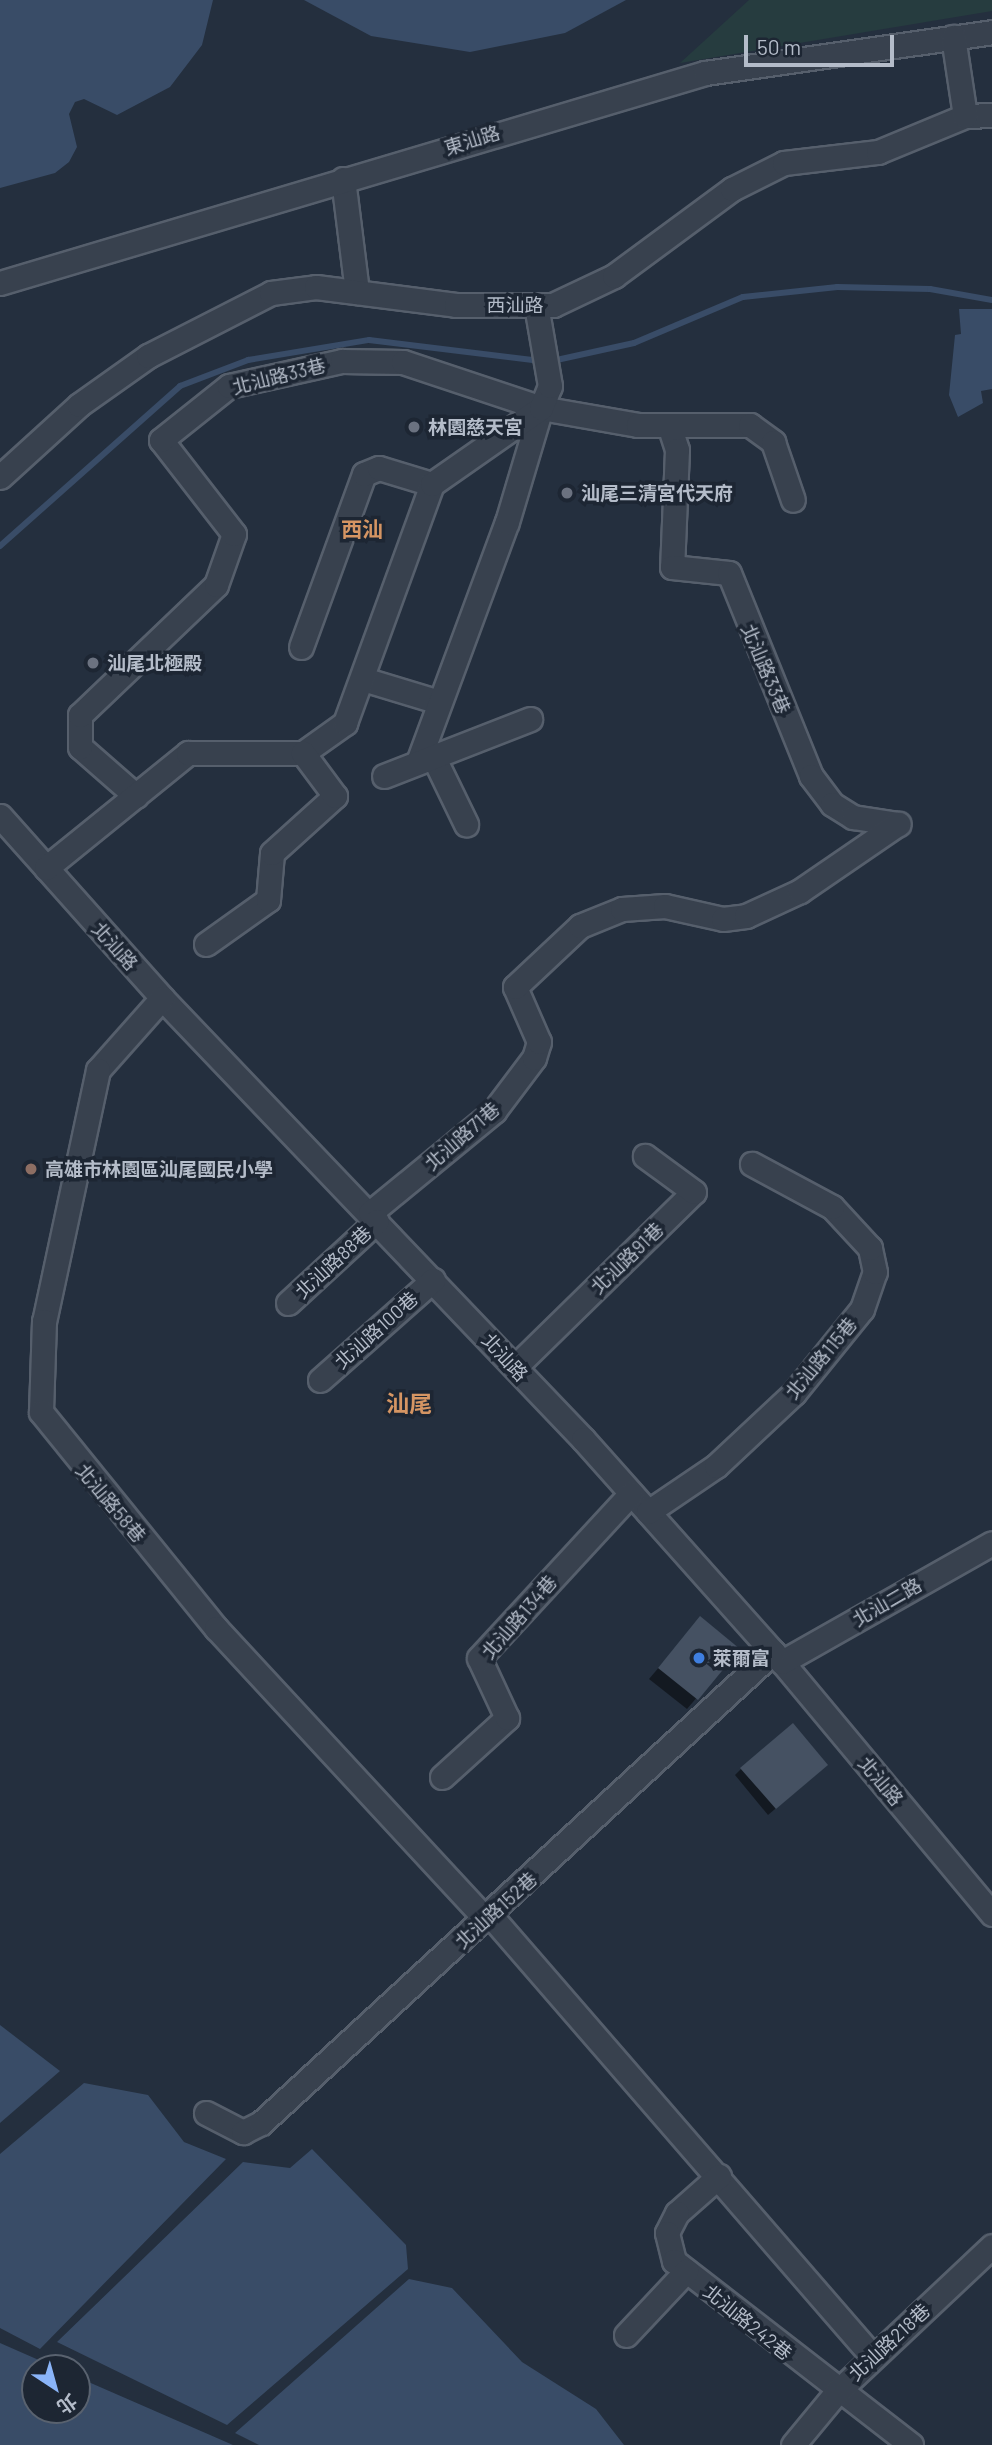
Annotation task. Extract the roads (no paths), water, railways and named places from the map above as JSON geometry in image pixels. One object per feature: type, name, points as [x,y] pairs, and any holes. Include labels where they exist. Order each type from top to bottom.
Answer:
[{"type":"street","points":[[992,32],[953,37],[965,116],[992,115]]},
{"type":"street","name":"東汕路","points":[[0,283],[705,73],[953,37]]},
{"type":"street","name":"西汕路","points":[[0,477],[79,405],[230,310],[271,293],[316,287],[456,305],[553,305],[614,276],[732,189],[784,163],[878,152],[965,116]]},
{"type":"street","points":[[343,179],[357,292]]},
{"type":"street","points":[[466,824],[426,759],[436,701],[507,522],[545,397],[548,344],[536,305]]},
{"type":"street","name":"北汕路33巷","points":[[136,796],[80,747],[80,715],[207,598],[233,545],[229,525],[164,448],[166,433],[229,386],[342,361],[403,362],[670,425],[750,425],[767,434],[793,500]]},
{"type":"street","points":[[46,868],[188,752],[303,753],[345,723],[432,484],[545,397]]},
{"type":"street","name":"北汕路33巷","points":[[670,425],[677,450],[672,567],[729,573],[811,776],[832,804],[853,817],[898,824]]},
{"type":"street","points":[[301,647],[364,474],[379,468],[432,484]]},
{"type":"street","points":[[363,679],[436,701]]},
{"type":"street","points":[[384,776],[530,719]]},
{"type":"street","points":[[206,944],[268,900],[272,853],[335,796],[303,753]]},
{"type":"street","name":"北汕路","points":[[0,816],[162,998],[374,1217],[631,1493],[778,1657],[992,1914]]},
{"type":"street","name":"北汕路71巷","points":[[374,1217],[494,1111],[534,1058],[539,1042],[515,987],[580,926],[621,909],[665,906],[723,919],[746,916],[800,891],[898,824]]},
{"type":"street","name":"北汕路58巷","points":[[162,998],[98,1070],[44,1321],[41,1412],[216,1628],[488,1917],[719,2176],[873,2357]]},
{"type":"street","name":"北汕路91巷","points":[[515,1367],[694,1192],[645,1156]]},
{"type":"street","name":"北汕路115巷","points":[[648,1512],[716,1466],[794,1393],[862,1309],[875,1272],[870,1248],[832,1207],[752,1164]]},
{"type":"street","name":"北汕路88巷","points":[[288,1303],[374,1217]]},
{"type":"street","name":"北汕路100巷","points":[[320,1380],[433,1280]]},
{"type":"street","name":"北汕路134巷","points":[[442,1777],[507,1718],[478,1658],[631,1493]]},
{"type":"street","name":"北汕二路","points":[[778,1657],[992,1543]]},
{"type":"street","name":"北汕路152巷","points":[[206,2113],[243,2132],[253,2129],[778,1657]]},
{"type":"street","name":"北汕路242巷","points":[[719,2176],[677,2213],[667,2233],[674,2261],[836,2392],[911,2445]]},
{"type":"street","name":"北汕路218巷","points":[[793,2445],[836,2392],[992,2246]]},
{"type":"street","points":[[626,2336],[686,2272]]},
{"type":"water","points":[[0,0],[213,0],[202,45],[170,87],[117,115],[84,99],[75,102],[69,114],[77,147],[69,162],[55,173],[0,188]]},
{"type":"water","points":[[304,0],[626,0],[565,33],[470,52],[371,36]]},
{"type":"water","points":[[959,309],[992,309],[992,389],[981,391],[983,403],[958,417],[949,395],[955,335],[961,334]]},
{"type":"water","points":[[0,2025],[60,2071],[0,2123]]},
{"type":"water","points":[[84,2083],[148,2095],[184,2142],[226,2159],[40,2349],[0,2328],[0,2154]]},
{"type":"water","points":[[312,2149],[406,2245],[408,2269],[227,2425],[91,2359],[91,2354],[82,2354],[57,2342],[243,2162],[290,2168]]},
{"type":"water","points":[[409,2279],[452,2288],[522,2362],[596,2409],[624,2445],[259,2445],[235,2433]]},
{"type":"water","points":[[0,2343],[25,2354],[21,2354],[21,2424],[91,2424],[91,2383],[233,2445],[0,2445]]},
{"type":"waterway","points":[[552,361],[634,343],[743,297],[837,287],[930,289],[992,300]]},
{"type":"waterway","points":[[0,546],[180,386],[248,360],[369,340],[541,361]]},
{"type":"place","name":"林園慈天宮","points":[[414,427]]},
{"type":"place","name":"汕尾三清宮代天府","points":[[567,493]]},
{"type":"place","name":"汕尾北極殿","points":[[93,663]]},
{"type":"place","name":"高雄市林園區汕尾國民小學","points":[[31,1169]]},
{"type":"place","name":"萊爾富","points":[[699,1658]]},
{"type":"district","name":"西汕","points":[[362,529]]},
{"type":"district","name":"汕尾","points":[[409,1403]]}]
